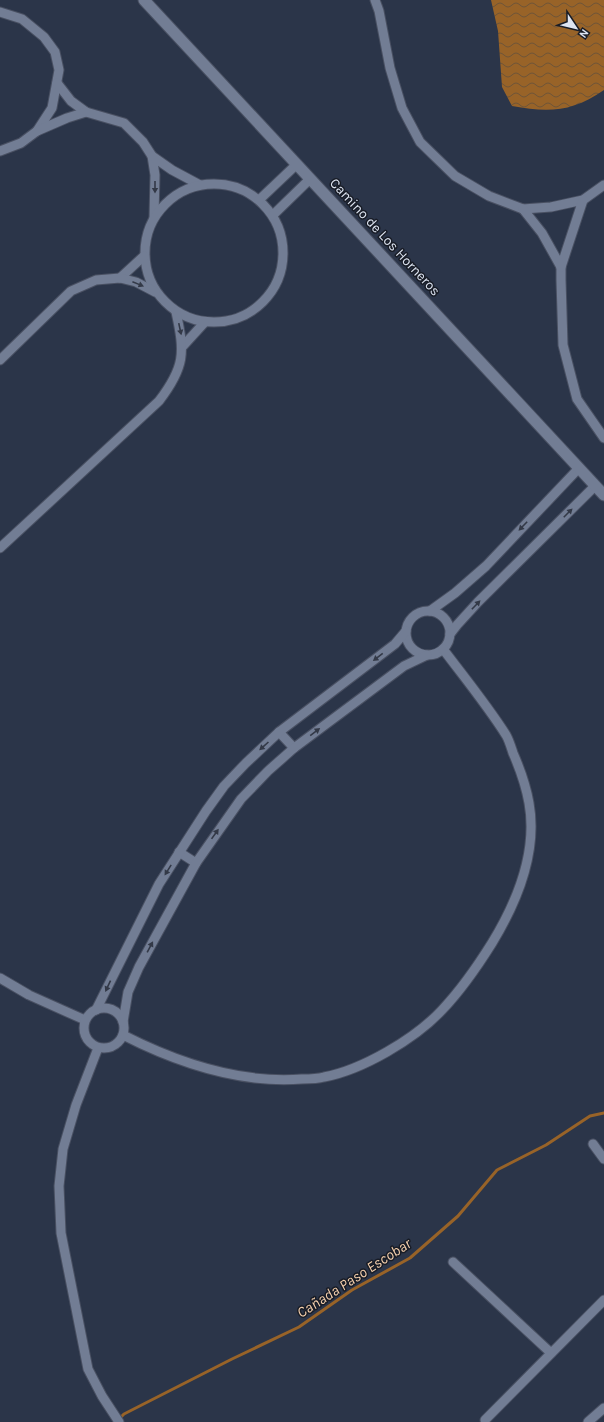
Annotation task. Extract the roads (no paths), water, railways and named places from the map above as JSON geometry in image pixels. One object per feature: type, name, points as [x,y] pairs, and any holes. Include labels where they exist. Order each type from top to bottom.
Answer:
[{"type":"street","name":"Camino de Los Horneros","points":[[144,0],[604,495]]},
{"type":"street","points":[[375,0],[379,11],[390,68],[402,108],[420,142],[455,176],[489,196],[523,209],[551,207],[583,200],[604,185]]},
{"type":"street","points":[[0,12],[22,19],[44,37],[55,52],[59,70],[52,108],[37,131]]},
{"type":"street","points":[[57,83],[71,101],[86,112],[124,123],[143,142],[152,156],[172,170],[200,185]]},
{"type":"street","points":[[0,151],[21,143],[37,131],[67,118],[86,112]]},
{"type":"street","points":[[152,156],[155,175],[154,217]]},
{"type":"street","points":[[259,200],[297,164]]},
{"type":"street","points":[[273,215],[310,179]]},
{"type":"street","points":[[0,360],[71,291],[96,280],[120,278],[136,282],[155,292],[176,312],[189,319],[204,323],[227,322],[248,314],[266,300],[278,281],[284,259],[282,236],[273,215],[259,200],[246,191],[231,185],[215,183],[200,185],[182,192],[166,203],[154,217],[146,236],[144,256],[147,274],[155,292]]},
{"type":"street","points":[[583,200],[562,266],[563,338],[565,353],[577,399],[604,438]]},
{"type":"street","points":[[523,209],[542,233],[562,266]]},
{"type":"street","points":[[120,278],[144,256]]},
{"type":"street","points":[[0,548],[160,401],[171,386],[180,366],[183,346],[176,312]]},
{"type":"street","points":[[183,346],[204,323]]},
{"type":"street","points":[[430,611],[455,593],[486,566],[579,468]]},
{"type":"street","points":[[450,634],[478,602],[595,486]]},
{"type":"street","points":[[96,1010],[159,884],[224,786],[279,732],[395,644],[406,631],[410,620],[414,616],[424,611],[436,612],[445,618],[448,623],[450,634],[447,645],[443,649],[432,654],[427,654],[421,653],[412,647],[408,642],[406,631]]},
{"type":"street","points":[[123,1035],[155,1051],[188,1063],[223,1073],[261,1079],[290,1080],[324,1078],[354,1068],[385,1053],[411,1036],[441,1012],[466,982],[504,924],[516,897],[527,864],[532,832],[529,804],[523,777],[507,737],[476,692],[443,649]]},
{"type":"street","points":[[123,1022],[121,1017],[112,1010],[101,1008],[88,1016],[85,1020],[84,1034],[92,1045],[104,1049],[116,1045],[123,1035],[123,1022],[128,992],[139,968],[196,863],[241,799],[268,771],[294,748],[404,666],[427,654]]},
{"type":"street","points":[[279,732],[294,748]]},
{"type":"street","points":[[179,852],[196,863]]},
{"type":"street","points":[[0,978],[29,995],[85,1020]]},
{"type":"street","points":[[98,1048],[79,1098],[63,1149],[59,1186],[61,1233],[88,1369],[102,1396],[119,1422]]},
{"type":"street","points":[[593,1144],[604,1159]]},
{"type":"street","points":[[454,1262],[552,1353]]},
{"type":"street","points":[[485,1420],[604,1300]]},
{"type":"street","points":[[588,1422],[604,1408]]},
{"type":"water","points":[[491,0],[604,0],[604,90],[581,103],[560,109],[537,110],[512,106],[502,87],[498,31]]},
{"type":"waterway","name":"Cañada Paso Escobar","points":[[118,1420],[124,1414],[299,1327],[352,1290],[410,1258],[458,1216],[497,1170],[546,1145],[590,1116],[604,1113]]}]
